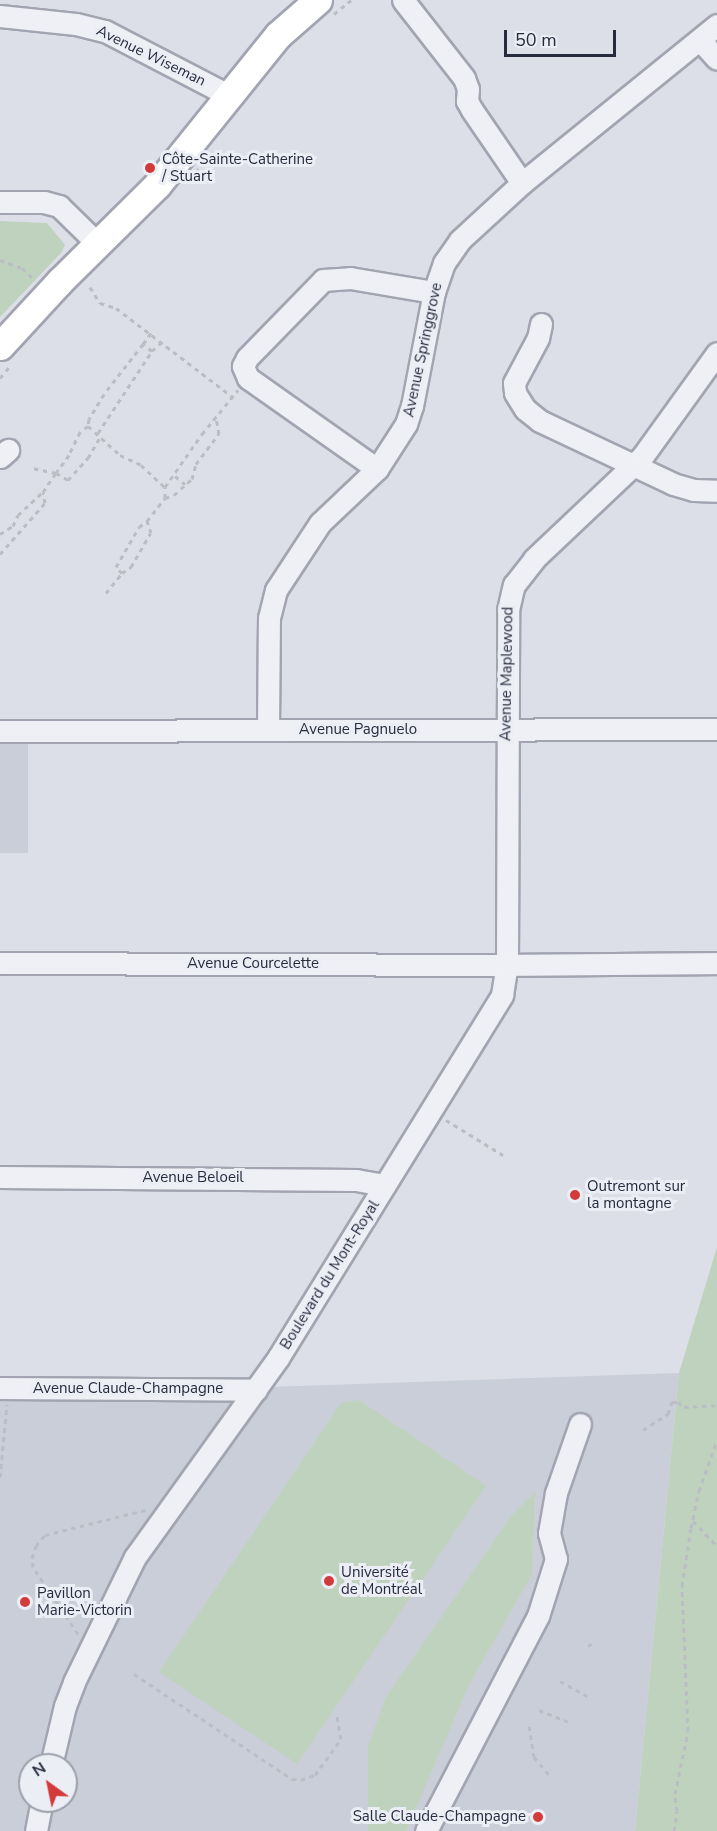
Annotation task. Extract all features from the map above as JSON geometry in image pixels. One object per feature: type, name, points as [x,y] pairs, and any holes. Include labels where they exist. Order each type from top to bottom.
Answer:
[{"type":"main road","points":[[0,346],[158,185],[278,35],[318,0]]},
{"type":"street","points":[[403,0],[464,78],[471,110],[522,183]]},
{"type":"street","name":"Avenue Wiseman","points":[[0,16],[32,10],[105,31],[228,95]]},
{"type":"street","name":"Avenue Springgrove","points":[[268,730],[269,618],[276,590],[320,523],[377,469],[406,424],[412,406],[434,292],[444,263],[460,240],[522,183],[717,25]]},
{"type":"street","points":[[700,40],[717,59]]},
{"type":"street","points":[[0,202],[44,202],[59,206],[98,244]]},
{"type":"street","points":[[377,469],[248,378],[243,366],[247,358],[324,280],[350,278],[434,292]]},
{"type":"street","points":[[541,324],[538,338],[514,384],[518,400],[525,409],[540,420],[683,488],[717,491]]},
{"type":"street","name":"Avenue Maplewood","points":[[507,965],[507,610],[514,585],[534,559],[635,465],[717,353]]},
{"type":"street","name":"Avenue Pagnuelo","points":[[0,731],[717,729]]},
{"type":"street","name":"Avenue Courcelette","points":[[0,963],[507,965]]},
{"type":"street","points":[[507,965],[717,963]]},
{"type":"street","name":"Boulevard du Mont-Royal","points":[[54,1753],[65,1706],[74,1682],[135,1557],[278,1358],[502,995],[507,965]]},
{"type":"street","name":"Avenue Beloeil","points":[[0,1177],[356,1180],[385,1185]]},
{"type":"street","name":"Avenue Claude-Champagne","points":[[4,1393],[256,1389]]},
{"type":"street","points":[[426,1831],[538,1616],[556,1559],[549,1533],[556,1493],[580,1424]]},
{"type":"street","points":[[36,1831],[40,1813]]},
{"type":"path","points":[[0,260],[18,265],[30,274]]},
{"type":"path","points":[[90,287],[100,303],[116,308],[233,397]]},
{"type":"path","points":[[0,534],[13,526],[18,515],[43,492],[69,455],[80,432],[88,426],[89,419],[104,394],[151,333]]},
{"type":"path","points":[[33,468],[56,473],[68,480],[88,458],[99,435],[152,351],[162,342]]},
{"type":"path","points":[[143,344],[152,351]]},
{"type":"path","points":[[165,498],[165,487],[238,390]]},
{"type":"path","points":[[122,573],[116,567],[139,527],[147,521],[165,498],[174,495],[192,480],[196,464],[219,434],[216,417]]},
{"type":"path","points":[[88,426],[120,455],[141,465],[165,487]]},
{"type":"path","points":[[175,476],[185,484]]},
{"type":"path","points":[[0,554],[45,502],[43,492]]},
{"type":"path","points":[[106,593],[122,573],[131,567],[151,533],[147,521]]},
{"type":"path","points":[[13,526],[20,531]]},
{"type":"path","points":[[431,1112],[502,1155]]},
{"type":"path","points":[[0,1477],[4,1393]]},
{"type":"path","points":[[643,1430],[668,1414],[672,1402],[678,1402],[684,1407],[717,1405]]},
{"type":"path","points":[[674,1831],[677,1810],[675,1794],[688,1731],[682,1586],[699,1491],[717,1440]]},
{"type":"path","points":[[80,1636],[33,1567],[32,1558],[36,1546],[45,1535],[149,1509]]},
{"type":"path","points":[[693,1521],[717,1546]]},
{"type":"path","points":[[588,1646],[596,1641]]},
{"type":"path","points":[[134,1674],[292,1779],[300,1780],[315,1775],[341,1739],[337,1716]]},
{"type":"path","points":[[560,1681],[587,1696]]},
{"type":"path","points":[[539,1710],[568,1722]]},
{"type":"path","points":[[529,1726],[534,1757],[550,1776]]},
{"type":"shaded area","points":[[0,731],[28,731],[28,853],[0,853]]},
{"type":"shaded area","name":"Université de Montréal","points":[[679,1373],[635,1831],[0,1831],[0,1396]]},
{"type":"green space","points":[[0,221],[47,223],[65,245],[61,253],[0,317]]},
{"type":"green space","points":[[717,1247],[717,1831],[635,1831],[679,1373]]},
{"type":"green space","points":[[359,1400],[486,1486],[297,1764],[159,1672],[341,1403]]},
{"type":"green space","points":[[535,1492],[532,1574],[468,1687],[406,1831],[368,1831],[368,1746],[386,1697],[512,1515]]},
{"type":"place","name":"Côte-Sainte-Catherine / Stuart","points":[[150,168]]},
{"type":"place","name":"Outremont sur la montagne","points":[[575,1195]]},
{"type":"place","name":"Université de Montréal","points":[[329,1581]]},
{"type":"place","name":"Pavillon Marie-Victorin","points":[[25,1602]]},
{"type":"place","name":"Salle Claude-Champagne","points":[[538,1817]]}]
